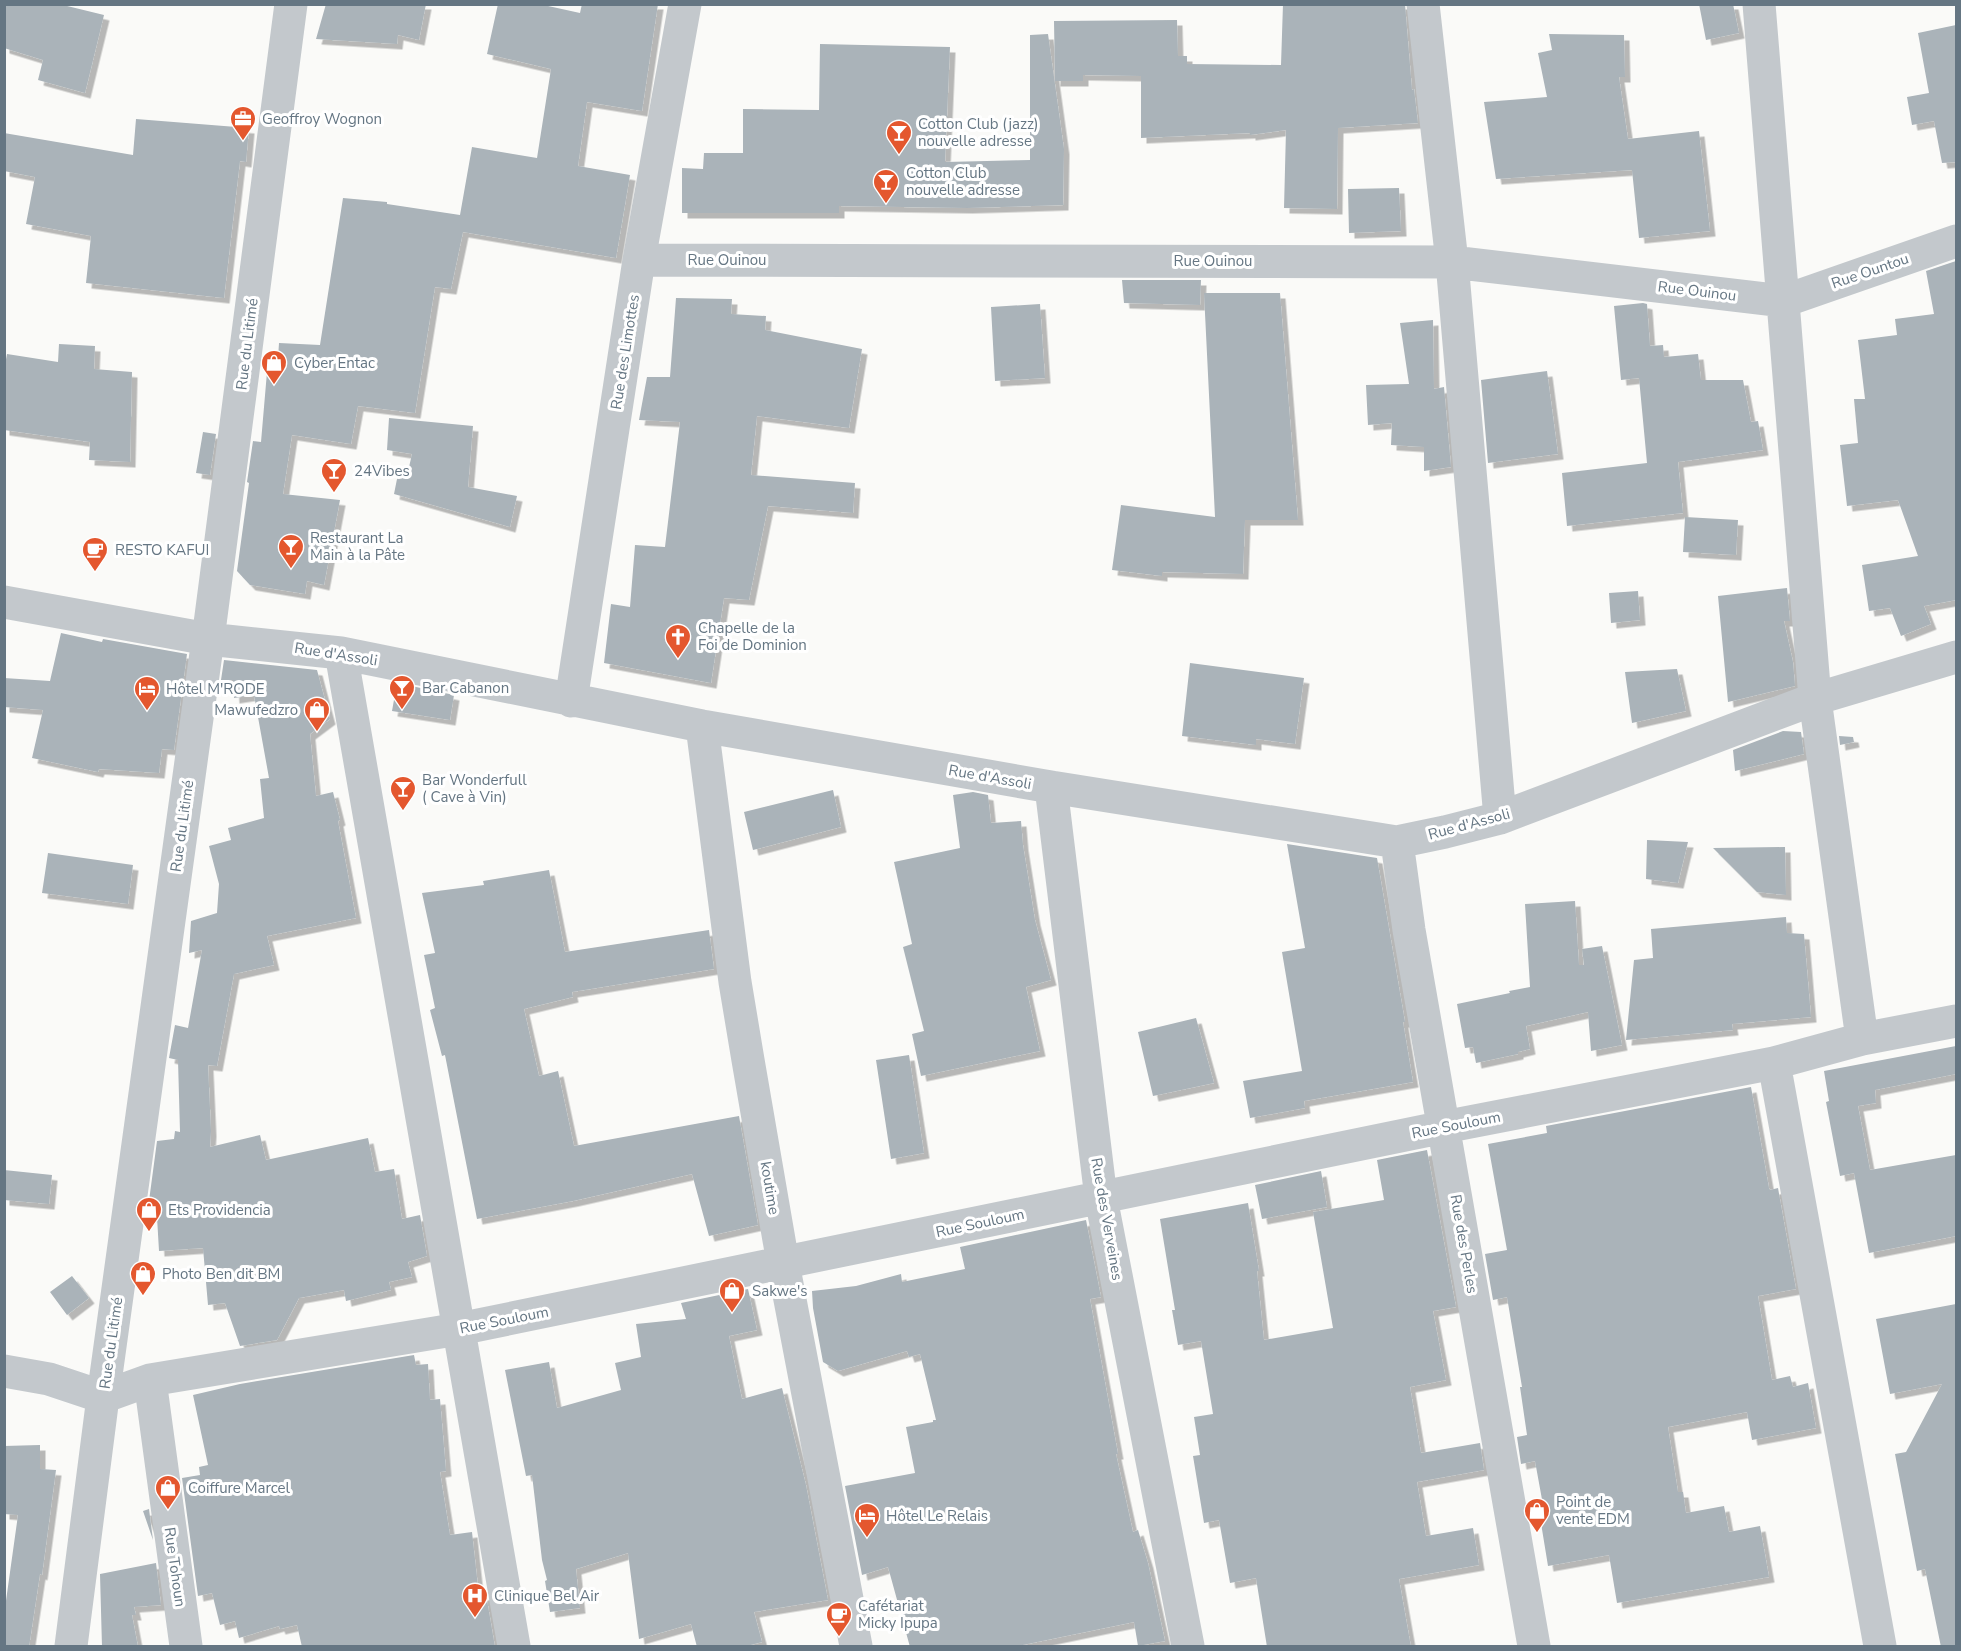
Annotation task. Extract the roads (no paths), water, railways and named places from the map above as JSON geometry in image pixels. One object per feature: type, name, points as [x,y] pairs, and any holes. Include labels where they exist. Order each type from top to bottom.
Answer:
[{"type":"street","name":"Rue du Litimé","points":[[71,1647],[103,1397],[208,639],[291,4]]},
{"type":"street","name":"Rue des Limottes","points":[[571,700],[639,260],[684,4]]},
{"type":"street","points":[[1423,4],[1452,262],[1500,818]]},
{"type":"street","points":[[1759,4],[1815,699],[1862,1040]]},
{"type":"street","name":"Rue Ountou","points":[[1784,301],[1956,241]]},
{"type":"street","name":"Rue Ouinou","points":[[639,260],[1452,262],[1784,301]]},
{"type":"street","name":"Rue d'Assoli","points":[[4,602],[208,639],[341,653],[702,726],[1051,787],[1397,842],[1500,818],[1815,699],[1956,657]]},
{"type":"street","points":[[341,653],[514,1647]]},
{"type":"street","name":"koutime","points":[[702,726],[735,982],[783,1263],[856,1647]]},
{"type":"street","name":"Rue des Verveines","points":[[1051,787],[1101,1198],[1188,1647]]},
{"type":"street","name":"Rue des Perles","points":[[1397,842],[1409,930],[1534,1647]]},
{"type":"street","name":"Rue Souloum","points":[[103,1397],[150,1380],[459,1329],[1444,1127],[1774,1063],[1862,1040],[1956,1021]]},
{"type":"street","points":[[1774,1063],[1880,1647]]},
{"type":"street","points":[[4,1371],[49,1380],[103,1397]]},
{"type":"street","name":"Rue Tohoun","points":[[150,1380],[186,1647]]},
{"type":"place","name":"Geoffroy Wognon","points":[[243,142]]},
{"type":"place","name":"Cotton Club (jazz) nouvelle adresse","points":[[899,156]]},
{"type":"place","name":"Cotton Club nouvelle adresse","points":[[886,205]]},
{"type":"place","name":"Cyber Entac","points":[[274,386]]},
{"type":"place","name":"24Vibes","points":[[334,494]]},
{"type":"place","name":"Restaurant La Main à la Pâte","points":[[291,570]]},
{"type":"place","name":"RESTO KAFUI","points":[[95,573]]},
{"type":"place","name":"Chapelle de la Foi de Dominion","points":[[678,660]]},
{"type":"place","name":"Bar Cabanon","points":[[402,711]]},
{"type":"place","name":"Hôtel M'RODE","points":[[147,712]]},
{"type":"place","name":"Mawufedzro","points":[[317,733]]},
{"type":"place","name":"Bar Wonderfull ( Cave à Vin)","points":[[403,812]]},
{"type":"place","name":"Ets Providencia","points":[[149,1233]]},
{"type":"place","name":"Photo Ben dit BM","points":[[143,1297]]},
{"type":"place","name":"Sakwe's","points":[[732,1314]]},
{"type":"place","name":"Coiffure Marcel","points":[[168,1511]]},
{"type":"place","name":"Point de vente EDM","points":[[1537,1534]]},
{"type":"place","name":"Hôtel Le Relais","points":[[867,1539]]},
{"type":"place","name":"Clinique Bel Air","points":[[475,1619]]},
{"type":"place","name":"Cafétariat Micky Ipupa","points":[[839,1638]]}]
